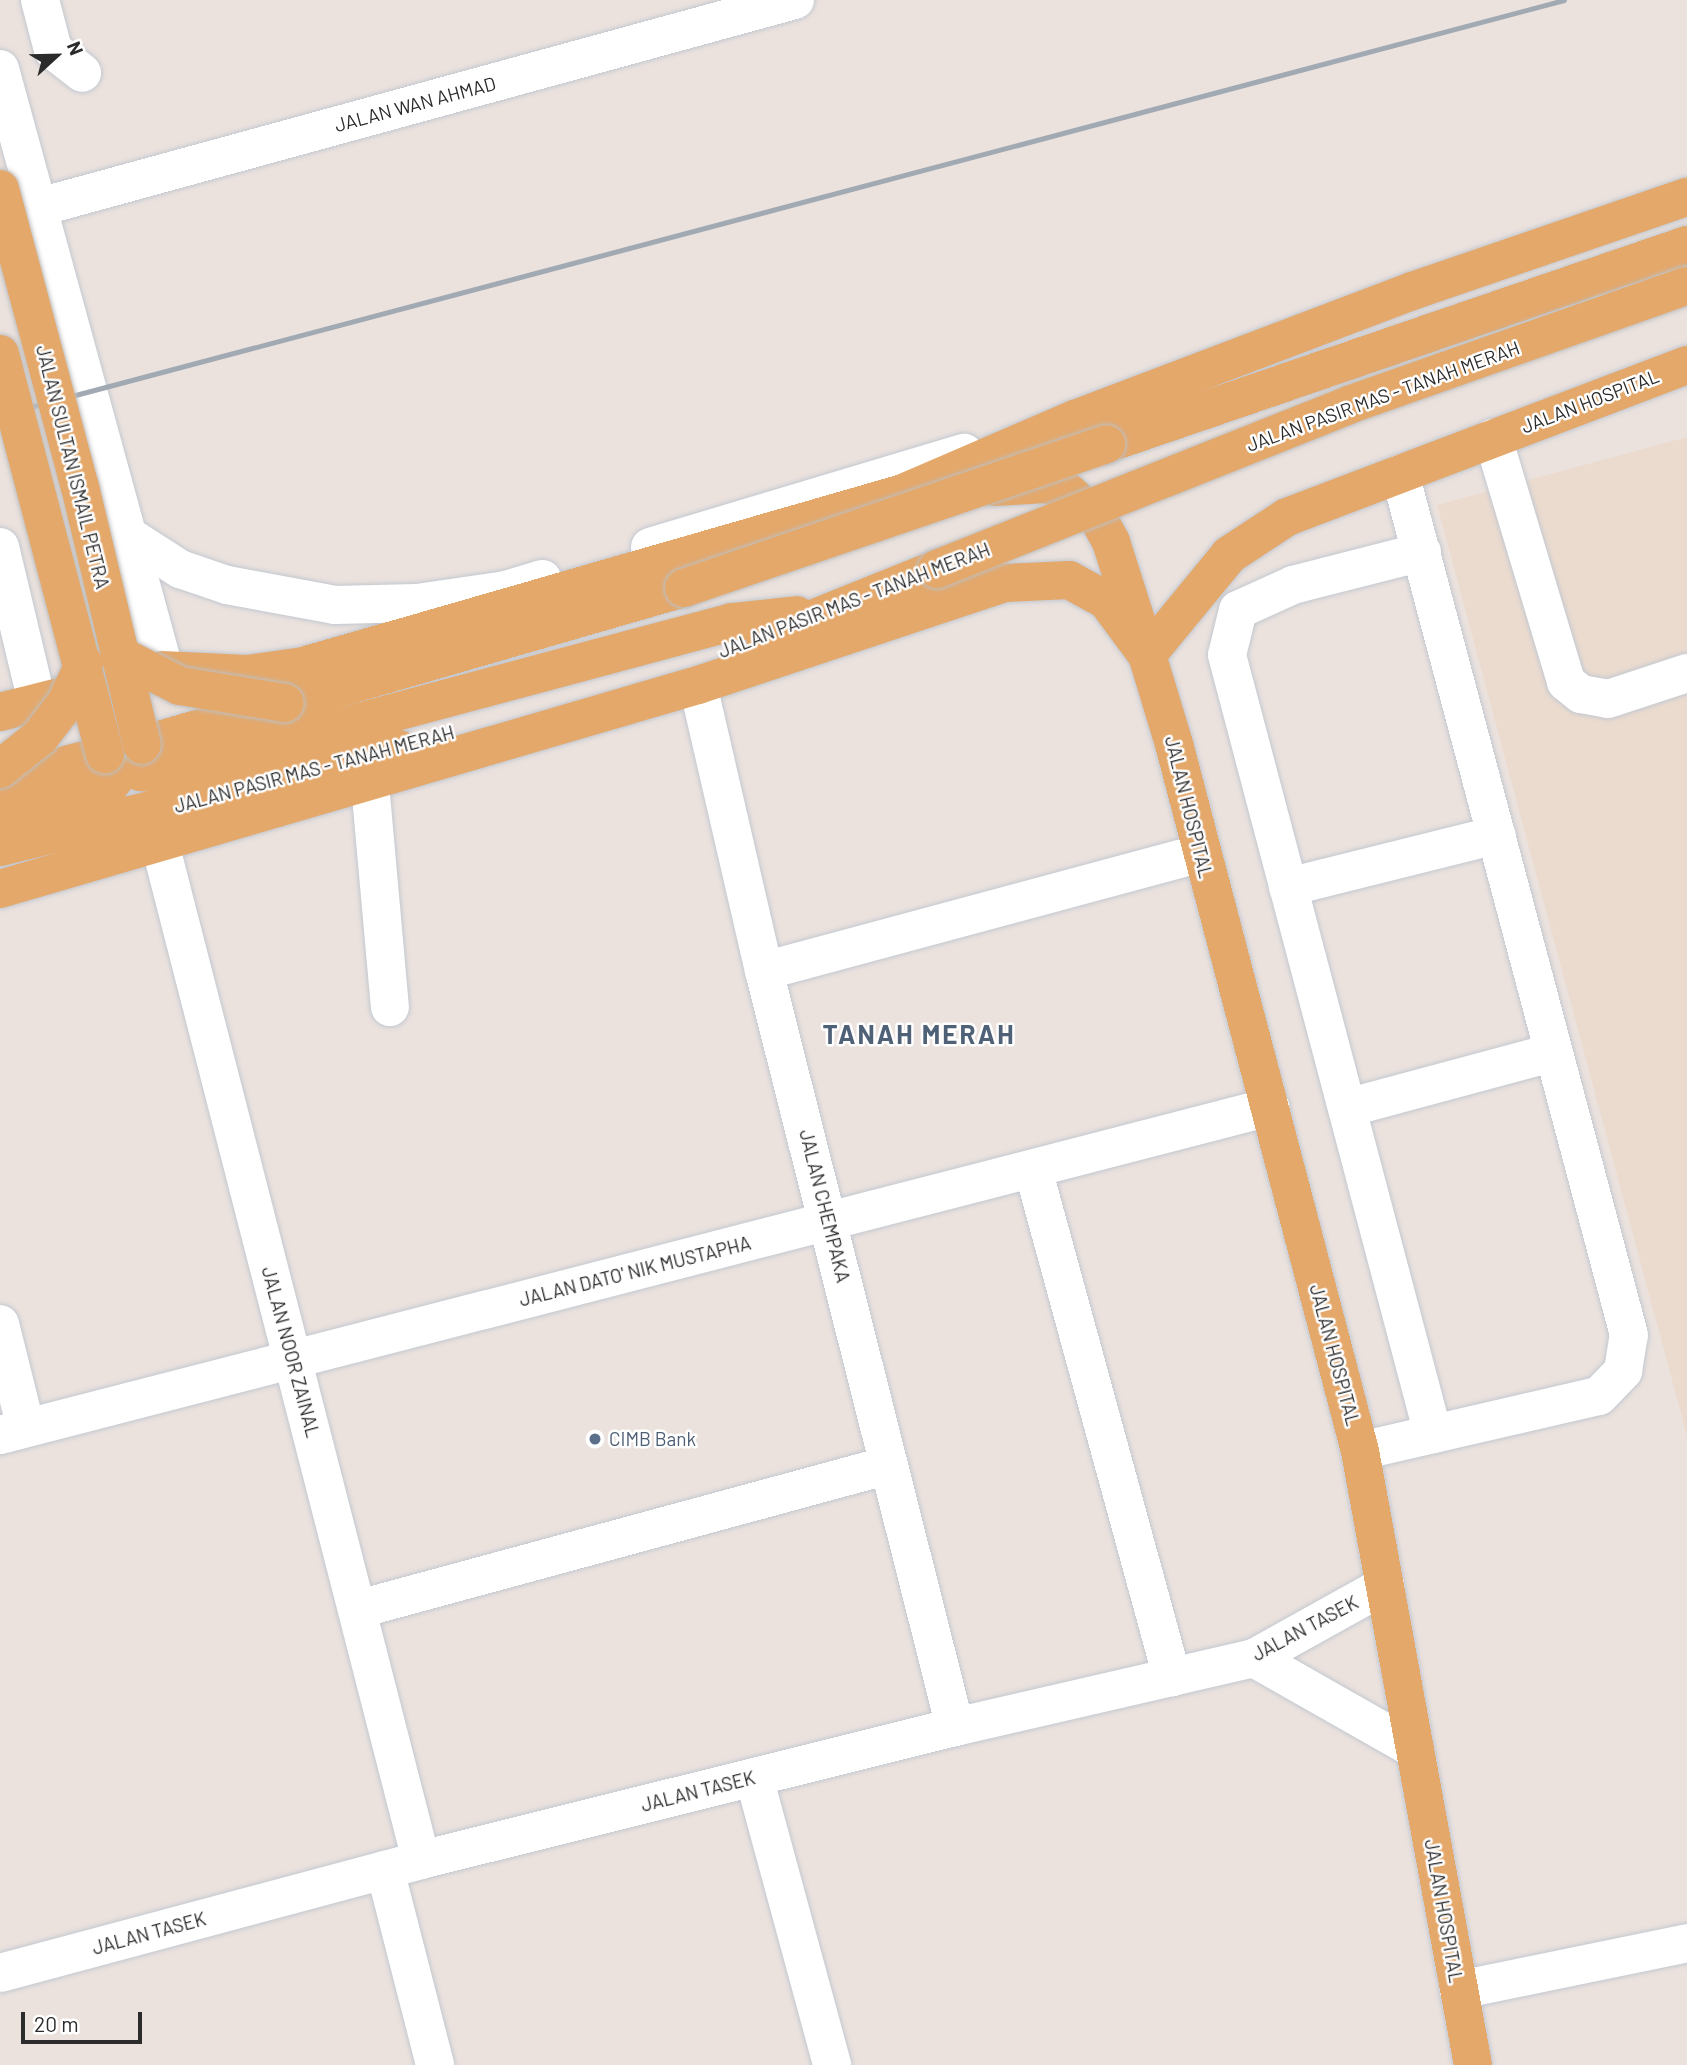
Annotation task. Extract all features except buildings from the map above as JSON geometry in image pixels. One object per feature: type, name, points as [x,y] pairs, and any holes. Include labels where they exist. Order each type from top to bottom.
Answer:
[{"type":"main road","name":"JALAN SULTAN ISMAIL PETRA","points":[[0,189],[121,656],[125,756]]},
{"type":"main road","points":[[0,712],[164,669],[247,674],[303,666],[903,493],[1075,419],[1412,290],[1687,197]]},
{"type":"main road","points":[[0,782],[125,756],[285,703],[684,588],[1687,245]]},
{"type":"main road","name":"JALAN PASIR MAS - TANAH MERAH","points":[[0,847],[392,752],[744,646],[1351,404],[1687,286]]},
{"type":"main road","name":"JALAN SULTAN ISMAIL PETRA","points":[[0,354],[84,664],[125,756]]},
{"type":"main road","name":"JALAN HOSPITAL","points":[[1147,655],[1229,555],[1287,517],[1687,365]]},
{"type":"main road","points":[[903,493],[1047,484],[1069,492],[1099,520],[1111,542],[1147,655]]},
{"type":"main road","name":"JALAN HOSPITAL","points":[[0,889],[370,784],[698,685],[1005,583],[1069,580],[1106,600],[1147,655],[1360,1451],[1473,2065]]},
{"type":"main road","points":[[125,756],[164,774],[732,622],[834,611]]},
{"type":"main road","points":[[121,656],[180,686],[285,703]]},
{"type":"main road","points":[[0,769],[40,737],[66,703],[84,664]]},
{"type":"main road","points":[[0,817],[109,786],[125,756]]},
{"type":"street","points":[[40,0],[53,50],[82,73]]},
{"type":"street","name":"JALAN WAN AHMAD","points":[[36,208],[795,0]]},
{"type":"street","points":[[0,69],[124,533],[164,669]]},
{"type":"street","points":[[124,533],[180,569],[226,585],[335,605],[417,603],[506,590],[1075,419]]},
{"type":"street","points":[[1493,438],[1566,682],[1581,694],[1608,699],[1687,673]]},
{"type":"street","points":[[1360,1451],[1599,1396],[1623,1371],[1629,1335],[1400,474]]},
{"type":"street","points":[[0,547],[37,702]]},
{"type":"street","points":[[1422,552],[1293,585],[1238,610],[1227,655],[1433,1434]]},
{"type":"street","name":"JALAN CHEMPAKA","points":[[698,685],[764,971],[955,1727]]},
{"type":"street","points":[[370,784],[390,1007]]},
{"type":"street","points":[[1288,887],[1497,835]]},
{"type":"street","name":"JALAN NOOR ZAINAL","points":[[160,844],[359,1609],[421,1860]]},
{"type":"street","points":[[764,971],[1201,853]]},
{"type":"street","points":[[1347,1108],[1555,1052]]},
{"type":"street","name":"JALAN DATO' NIK MUSTAPHA","points":[[13,1432],[1270,1107]]},
{"type":"street","points":[[1033,1169],[1172,1677]]},
{"type":"street","points":[[0,1324],[13,1432]]},
{"type":"street","points":[[359,1609],[889,1465]]},
{"type":"street","name":"JALAN TASEK","points":[[0,1973],[421,1860],[955,1727],[1254,1658],[1385,1585]]},
{"type":"street","points":[[1254,1658],[1415,1749]]},
{"type":"street","points":[[754,1777],[832,2065]]},
{"type":"street","points":[[385,1870],[435,2065]]},
{"type":"street","points":[[1459,1990],[1687,1943]]},
{"type":"shaded area","points":[[1687,437],[1687,1436],[1437,505]]},
{"type":"railway","points":[[0,415],[1564,0]]},
{"type":"place","name":"CIMB Bank","points":[[595,1439]]},
{"type":"district","name":"TANAH MERAH","points":[[919,1034]]}]
